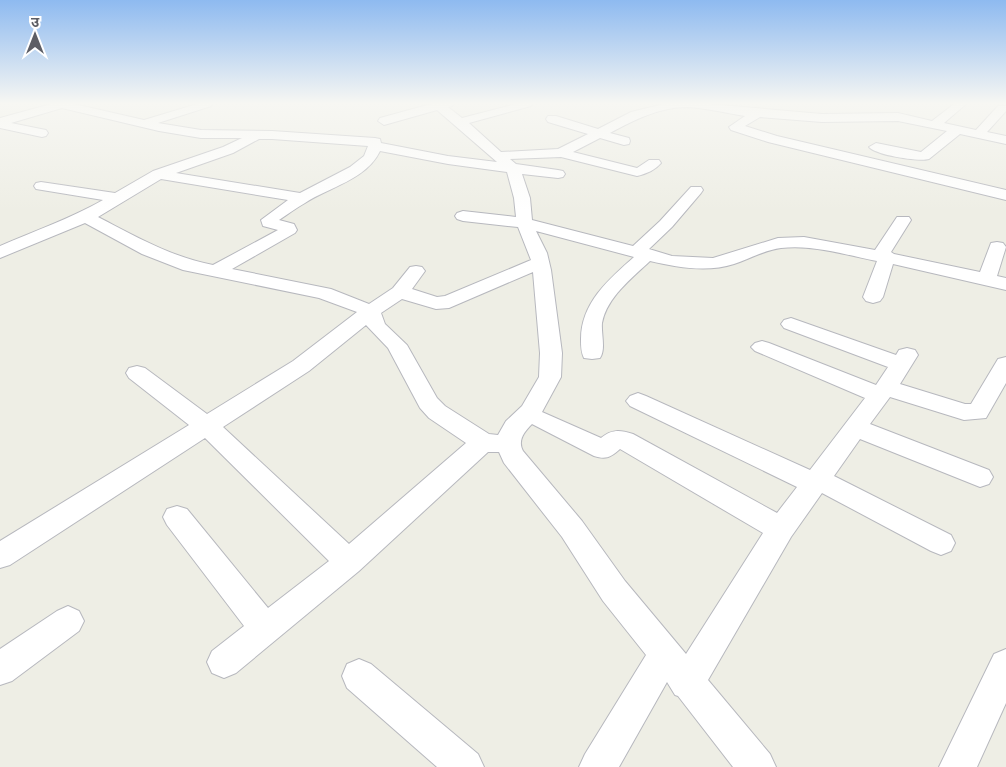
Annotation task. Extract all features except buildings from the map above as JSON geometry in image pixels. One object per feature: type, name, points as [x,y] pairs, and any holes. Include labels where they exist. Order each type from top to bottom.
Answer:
[{"type":"street","points":[[0,253],[38,235],[86,217],[158,174],[228,150],[248,140]]},
{"type":"street","points":[[320,140],[375,144],[505,163],[558,174]]},
{"type":"street","points":[[216,271],[289,230],[288,227],[269,223],[269,220],[300,198],[359,167],[369,158],[376,140]]},
{"type":"street","points":[[224,662],[496,444],[510,435],[515,427],[531,412],[550,377],[551,353],[540,262],[524,223],[522,198],[505,163],[480,140]]},
{"type":"street","points":[[505,163],[561,152],[587,140]]},
{"type":"street","points":[[620,140],[624,141]]},
{"type":"street","points":[[777,140],[1006,195]]},
{"type":"street","points":[[888,140],[873,150],[920,156],[943,140]]},
{"type":"street","points":[[561,152],[637,172],[654,163]]},
{"type":"street","points":[[158,174],[300,198]]},
{"type":"street","points":[[41,186],[116,198]]},
{"type":"street","points":[[592,353],[592,324],[599,307],[696,190]]},
{"type":"street","points":[[463,216],[524,223],[672,260],[713,263],[726,261],[778,243],[791,241],[822,243],[1006,284]]},
{"type":"street","points":[[86,217],[148,250],[189,266],[324,293],[371,311]]},
{"type":"street","points":[[873,298],[883,256],[903,220]]},
{"type":"street","points":[[987,279],[997,247]]},
{"type":"street","points":[[400,292],[436,303],[449,302],[540,262]]},
{"type":"street","points":[[0,556],[301,366],[371,311],[400,292],[416,271]]},
{"type":"street","points":[[371,311],[376,326],[398,346],[428,402],[437,412],[496,444],[519,463],[572,529],[614,591],[757,767]]},
{"type":"street","points":[[687,683],[781,529],[814,480],[904,359],[791,324]]},
{"type":"street","points":[[762,347],[882,391],[974,414],[978,412],[1006,364]]},
{"type":"street","points":[[137,373],[207,426],[349,562]]},
{"type":"street","points":[[638,401],[814,480],[941,543]]},
{"type":"street","points":[[542,420],[603,450],[616,440],[624,440],[781,529]]},
{"type":"street","points":[[854,427],[980,477]]},
{"type":"street","points":[[177,517],[265,629]]},
{"type":"street","points":[[0,669],[68,621]]},
{"type":"street","points":[[598,767],[664,654]]},
{"type":"street","points":[[958,767],[1006,665]]},
{"type":"street","points":[[359,676],[465,767]]}]
